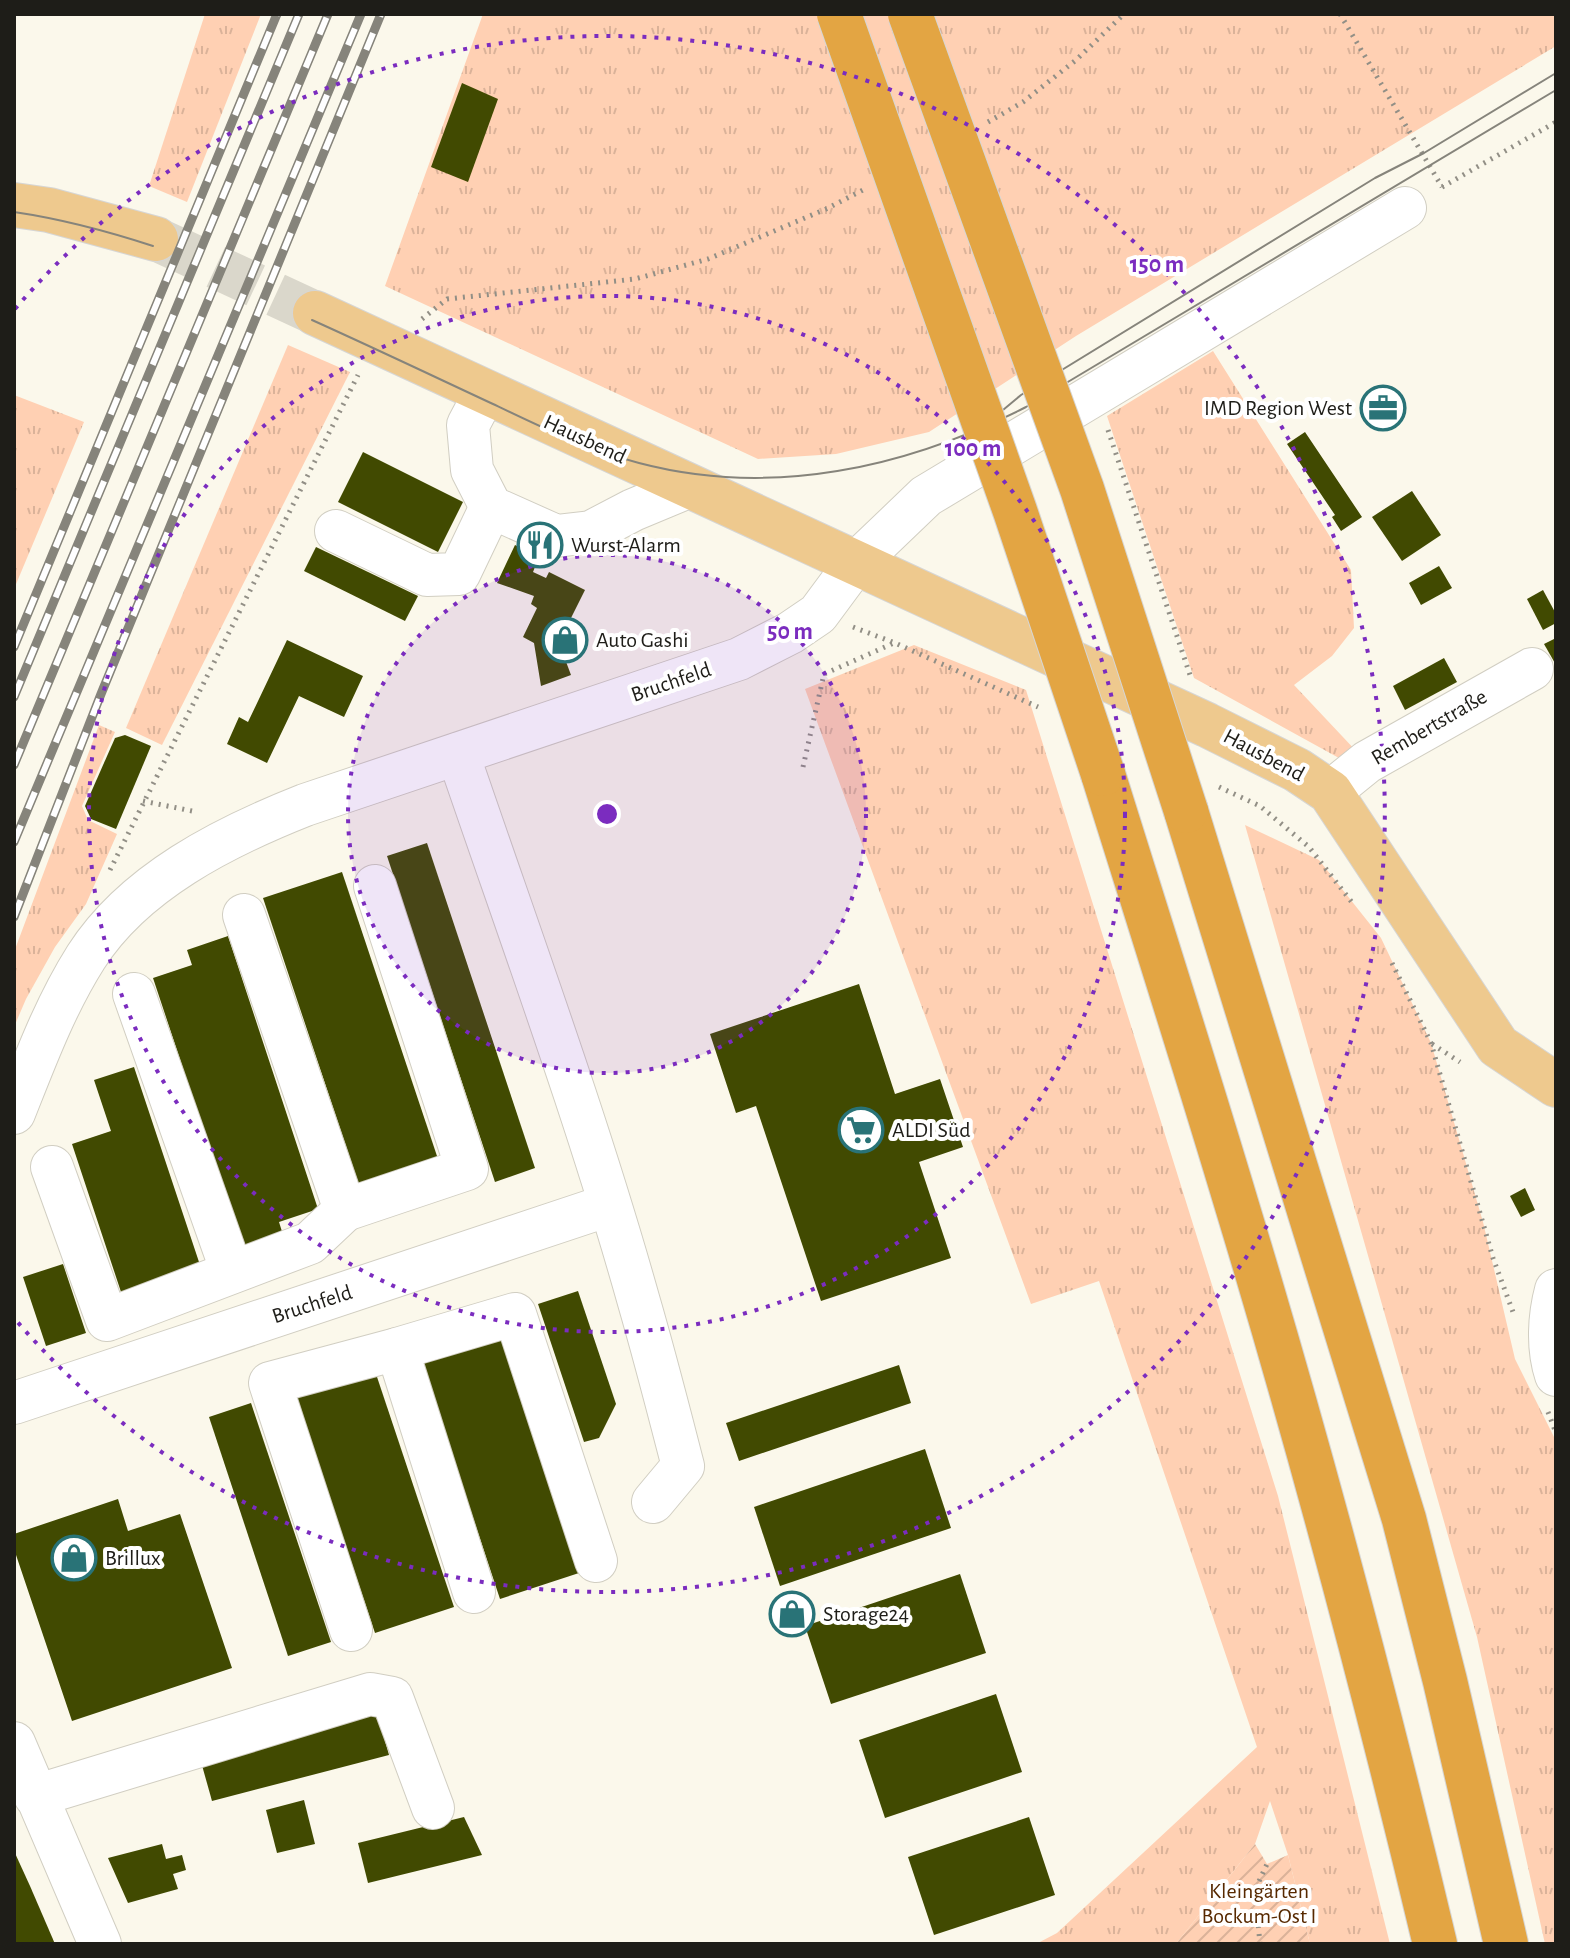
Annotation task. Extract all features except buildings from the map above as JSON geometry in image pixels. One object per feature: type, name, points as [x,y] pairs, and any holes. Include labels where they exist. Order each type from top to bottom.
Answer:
[{"type":"highway","points":[[839,14],[1015,511],[1103,774],[1238,1207],[1343,1576],[1435,1944]]},
{"type":"highway","points":[[910,14],[1082,489],[1186,811],[1404,1519],[1506,1944]]},
{"type":"main road","points":[[22,207],[106,224],[156,239]]},
{"type":"main road","name":"Hausbend","points":[[315,313],[1207,725],[1297,770],[1330,792],[1498,1046],[1556,1085]]},
{"type":"street","points":[[855,564],[926,496],[1095,393],[1276,299],[1405,208]]},
{"type":"street","points":[[485,393],[468,425],[472,470],[491,507],[556,536],[591,532],[688,487]]},
{"type":"street","points":[[336,531],[427,575],[459,574],[491,507]]},
{"type":"street","name":"Bruchfeld","points":[[14,1113],[54,1015],[88,955],[123,914],[164,879],[205,852],[258,824],[305,805],[739,659],[790,633],[818,614],[855,564]]},
{"type":"street","name":"Rembertstraße","points":[[1330,792],[1367,762],[1532,669]]},
{"type":"street","points":[[458,754],[556,1039],[609,1205],[639,1300],[683,1466],[653,1502]]},
{"type":"street","points":[[107,1320],[310,1243],[345,1210],[467,1169],[375,886]]},
{"type":"street","points":[[244,915],[345,1210]]},
{"type":"street","points":[[134,994],[232,1272]]},
{"type":"street","points":[[52,1167],[122,1367]]},
{"type":"street","name":"Bruchfeld","points":[[14,1403],[609,1205]]},
{"type":"street","points":[[1551,1389],[1550,1313],[1556,1290]]},
{"type":"street","points":[[270,1383],[515,1314],[596,1561]]},
{"type":"street","points":[[243,1327],[270,1383],[351,1630]]},
{"type":"street","points":[[397,1349],[474,1592]]},
{"type":"street","points":[[35,1796],[370,1694],[392,1698],[433,1808]]},
{"type":"street","points":[[14,1743],[100,1944]]},
{"type":"path","points":[[987,123],[1023,102],[1076,60],[1124,14]]},
{"type":"path","points":[[1340,14],[1442,187],[1556,122]]},
{"type":"path","points":[[110,871],[359,371],[447,299],[635,279],[708,259],[826,209],[876,184]]},
{"type":"path","points":[[1095,393],[1207,725]]},
{"type":"path","points":[[803,767],[824,674],[895,643]]},
{"type":"path","points":[[1431,1043],[1493,1258],[1514,1317]]},
{"type":"path","points":[[1551,1389],[1556,1433]]},
{"type":"path","points":[[1260,1944],[1255,1890],[1267,1864]]},
{"type":"green space","points":[[205,14],[261,14],[187,202],[149,186]]},
{"type":"green space","points":[[483,14],[1556,14],[1556,46],[1076,336],[929,432],[836,454],[758,459],[385,286]]},
{"type":"green space","points":[[288,345],[350,372],[162,745],[126,728]]},
{"type":"green space","points":[[1213,351],[1351,570],[1354,628],[1332,656],[1294,685],[1358,753],[1348,763],[1194,678],[1107,416]]},
{"type":"green space","points":[[14,395],[84,422],[14,589]]},
{"type":"green space","points":[[914,645],[1026,690],[1278,1496],[1390,1944],[1310,1944],[1288,1855],[1270,1801],[1255,1844],[1176,1944],[1036,1944],[1057,1933],[1257,1747],[1099,1281],[1031,1304],[805,689]]},
{"type":"green space","points":[[99,725],[115,732],[82,806],[88,820],[117,834],[86,904],[55,947],[14,1027],[14,952]]},
{"type":"green space","points":[[1245,825],[1319,860],[1381,938],[1431,1043],[1483,1222],[1515,1359],[1556,1441],[1556,1944],[1545,1944],[1477,1637]]},
{"type":"green space","name":"Kleingärten Bockum-Ost I","points":[[1255,1844],[1267,1864],[1288,1855],[1310,1944],[1176,1944]]},
{"type":"tunnel","points":[[156,239],[315,313]]},
{"type":"tram line","points":[[1003,410],[1021,395],[1375,178],[1424,153],[1556,73]]},
{"type":"tram line","points":[[312,320],[547,429],[620,458],[689,473],[739,478],[788,477],[837,471],[886,461],[934,446],[1026,407],[1556,90]]},
{"type":"tram line","points":[[14,212],[84,226],[153,246]]},
{"type":"railway","points":[[14,647],[277,14]]},
{"type":"railway","points":[[14,697],[299,14]]},
{"type":"railway","points":[[14,765],[328,14]]},
{"type":"railway","points":[[14,842],[361,14]]},
{"type":"railway","points":[[14,917],[101,694],[381,14]]},
{"type":"place","name":"IMD Region West","points":[[1383,408]]},
{"type":"place","name":"Wurst-Alarm","points":[[540,545]]},
{"type":"place","name":"Auto Gashi","points":[[565,640]]},
{"type":"place","name":"ALDI Süd","points":[[861,1130]]},
{"type":"place","name":"Brillux","points":[[74,1558]]},
{"type":"place","name":"Storage24","points":[[792,1614]]}]
